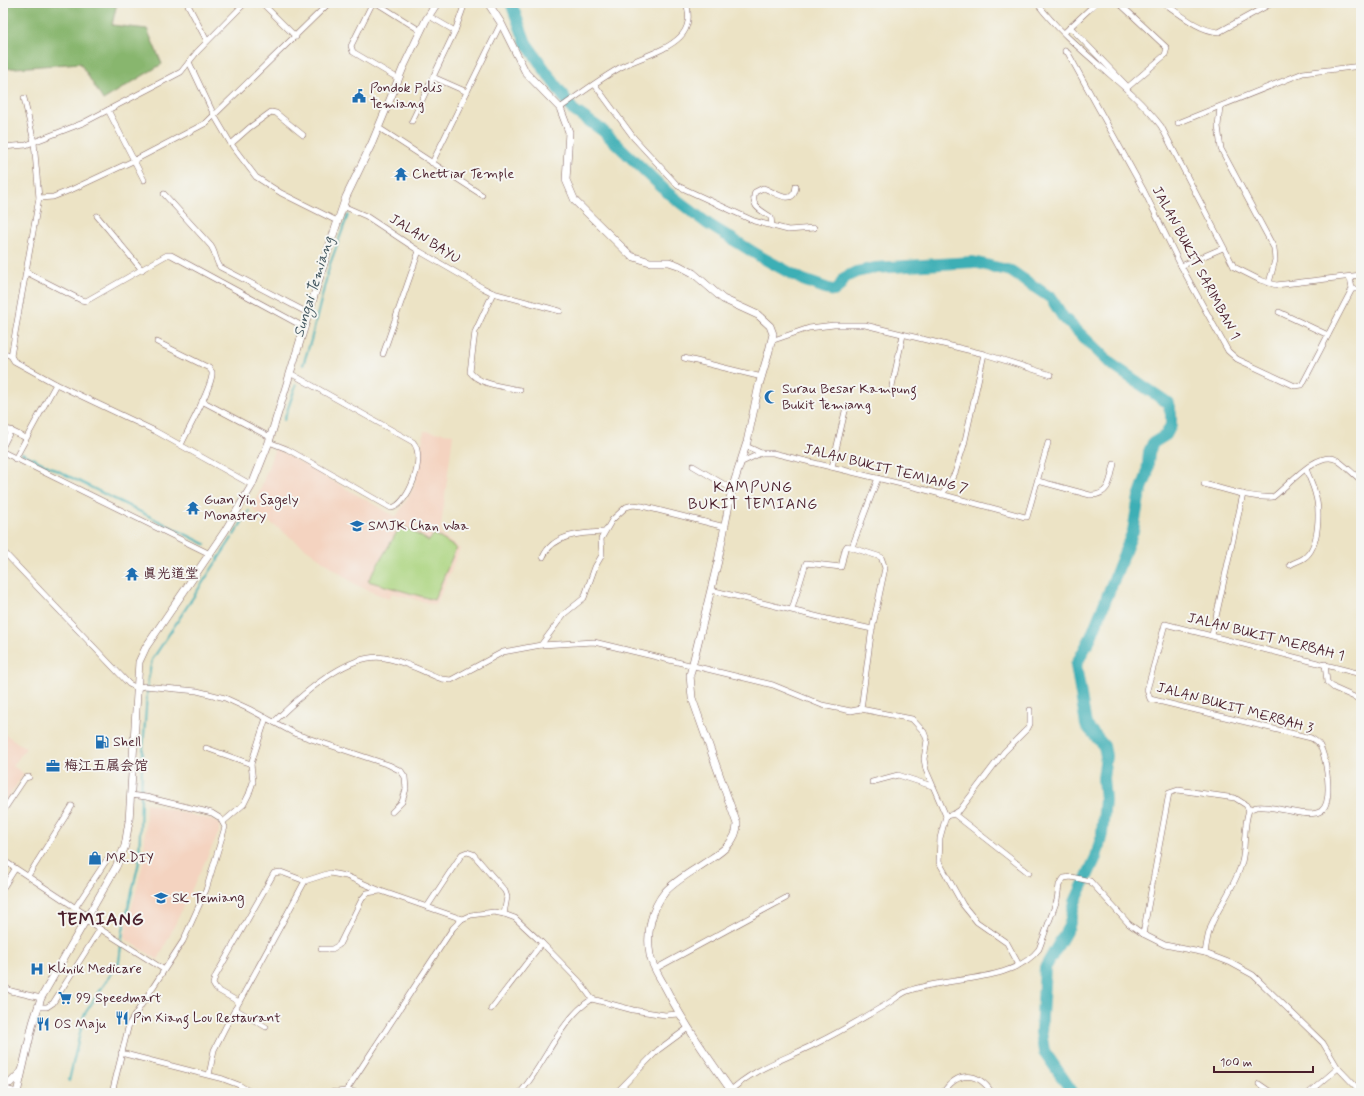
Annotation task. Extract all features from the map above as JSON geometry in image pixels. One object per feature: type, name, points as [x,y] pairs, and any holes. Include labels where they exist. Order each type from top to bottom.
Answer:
[{"type":"street","points":[[187,3],[207,41]]},
{"type":"street","points":[[3,147],[26,145],[83,123],[181,72],[207,41],[245,3]]},
{"type":"street","points":[[262,3],[296,36]]},
{"type":"street","points":[[39,198],[53,197],[135,160],[206,123],[329,3]]},
{"type":"street","points":[[399,79],[353,52],[351,46],[371,6],[374,3],[421,31]]},
{"type":"street","points":[[3,1089],[17,1093],[41,998],[119,861],[125,846],[133,796],[140,687],[140,662],[146,647],[225,532],[252,485],[269,439],[337,221],[399,79],[421,31],[435,5],[427,3]]},
{"type":"street","points":[[412,121],[455,31],[465,3]]},
{"type":"street","points":[[488,3],[501,23],[526,73],[560,108],[569,132],[566,180],[575,201],[631,256],[650,262],[669,262],[678,264],[693,273],[723,299],[758,315],[770,326],[773,334],[746,446],[732,489],[711,590],[692,666],[690,687],[692,698],[737,824],[737,832],[733,840],[720,852],[665,892],[656,907],[650,923],[648,941],[650,956],[655,969],[679,1014],[731,1092],[746,1077],[763,1067],[783,1060],[821,1041],[907,992],[997,973],[1019,965],[1034,955],[1039,949],[1062,882],[1064,878],[1071,877],[1082,878],[1090,881],[1129,924],[1143,934],[1164,945],[1205,953],[1231,962],[1253,975],[1323,1043],[1338,1068],[1361,1092]]},
{"type":"street","points":[[560,108],[622,67],[666,48],[680,36],[686,28],[689,18],[686,3]]},
{"type":"street","points":[[1037,3],[1051,21],[1147,109],[1161,126],[1234,266],[1243,273],[1268,283],[1282,285],[1361,275]]},
{"type":"street","points":[[1064,33],[1096,3]]},
{"type":"street","points":[[1070,27],[1128,87],[1165,55],[1167,48],[1119,3]]},
{"type":"street","points":[[1164,3],[1202,28],[1219,32],[1272,3]]},
{"type":"street","points":[[429,16],[455,31]]},
{"type":"street","points":[[432,163],[501,23]]},
{"type":"street","name":"JALAN BUKIT SARIMBAN 1","points":[[1065,51],[1068,53],[1144,191],[1181,266],[1228,351],[1237,359],[1298,387],[1304,383],[1352,289]]},
{"type":"street","points":[[189,62],[214,115],[231,144],[256,177],[281,193],[337,221]]},
{"type":"street","points":[[1178,123],[1303,74],[1361,66]]},
{"type":"street","points":[[433,77],[467,92]]},
{"type":"street","points":[[595,85],[634,138],[678,186],[754,222],[788,230],[814,228]]},
{"type":"street","points":[[11,356],[39,198],[34,142],[24,98]]},
{"type":"street","points":[[1220,107],[1218,126],[1221,149],[1274,248],[1275,260],[1268,283]]},
{"type":"street","points":[[108,110],[144,180]]},
{"type":"street","points":[[231,144],[260,118],[271,112],[276,113],[303,135]]},
{"type":"street","points":[[378,128],[482,195]]},
{"type":"street","points":[[772,226],[771,217],[756,207],[753,202],[755,192],[763,188],[768,189],[782,198],[786,198],[794,193],[796,186]]},
{"type":"street","points":[[164,194],[211,246],[214,250],[216,262],[220,267],[308,313]]},
{"type":"street","name":"JALAN BAYU","points":[[343,206],[366,216],[419,251],[493,293],[560,311]]},
{"type":"street","points":[[97,216],[142,270]]},
{"type":"street","points":[[1181,266],[1224,248]]},
{"type":"street","points":[[383,354],[419,251]]},
{"type":"street","points":[[26,272],[81,300],[86,301],[171,255],[304,327]]},
{"type":"street","points":[[1350,277],[1352,289],[1361,290]]},
{"type":"street","points":[[493,293],[475,332],[470,372],[474,377],[482,381],[520,390]]},
{"type":"street","points":[[1279,312],[1328,336]]},
{"type":"street","points":[[771,341],[809,328],[834,325],[865,325],[984,354],[1051,375]]},
{"type":"street","points":[[892,386],[903,335]]},
{"type":"street","points":[[157,342],[211,370],[212,378],[181,445]]},
{"type":"street","points":[[3,352],[11,356],[14,361],[56,384],[155,431],[252,485]]},
{"type":"street","points":[[942,495],[955,473],[964,445],[984,354]]},
{"type":"street","points":[[684,358],[762,377]]},
{"type":"street","points":[[202,401],[391,508],[398,505],[414,482],[419,457],[418,450],[413,442],[290,373]]},
{"type":"street","points":[[15,459],[56,384]]},
{"type":"street","points":[[832,467],[846,407]]},
{"type":"street","points":[[3,427],[26,438]]},
{"type":"street","points":[[3,446],[11,430]]},
{"type":"street","points":[[1048,443],[1038,481],[1098,496],[1107,488],[1114,464]]},
{"type":"street","points":[[746,446],[761,453]]},
{"type":"street","points":[[3,452],[210,554]]},
{"type":"street","points":[[739,464],[761,453]]},
{"type":"street","name":"JALAN BUKIT TEMIANG 7","points":[[761,453],[773,453],[878,478],[1022,517],[1028,516],[1038,481]]},
{"type":"street","points":[[1204,484],[1243,494],[1273,497],[1312,463],[1328,458],[1336,460],[1361,480]]},
{"type":"street","points":[[693,466],[732,489]]},
{"type":"street","points":[[1290,564],[1305,558],[1316,540],[1318,509],[1315,493],[1306,469]]},
{"type":"street","points":[[852,547],[878,478]]},
{"type":"street","points":[[1212,634],[1243,494]]},
{"type":"street","points":[[541,645],[564,614],[584,598],[595,567],[602,555],[601,539],[604,532],[618,513],[633,505],[662,510],[725,527]]},
{"type":"street","points":[[543,557],[547,548],[555,541],[574,535],[604,532]]},
{"type":"street","points":[[792,609],[806,563],[841,567],[845,547],[852,547],[881,557],[885,568],[864,674],[861,709]]},
{"type":"street","points":[[3,551],[129,684],[140,687],[154,686],[197,691],[225,698],[296,734],[389,764],[401,771],[405,777],[406,789],[402,802],[392,812]]},
{"type":"street","points":[[711,590],[792,609],[827,619],[872,628]]},
{"type":"street","name":"JALAN BUKIT MERBAH 1","points":[[1165,624],[1212,634],[1361,674]]},
{"type":"street","name":"JALAN BUKIT MERBAH 3","points":[[1165,624],[1147,690],[1150,700],[1311,738],[1319,744],[1323,753],[1329,792],[1327,803],[1322,810],[1312,814],[1258,807],[1249,810]]},
{"type":"street","points":[[274,722],[312,686],[353,664],[369,658],[384,658],[442,679],[451,680],[502,652],[541,645],[594,642],[773,685],[822,705],[851,711],[861,709],[912,719],[920,726],[927,740],[925,763],[932,786],[946,816],[939,849],[939,862],[945,875],[972,917],[1007,943],[1019,965]]},
{"type":"street","points":[[1325,664],[1327,682],[1334,688],[1361,700]]},
{"type":"street","points":[[946,816],[954,814],[960,810],[1004,752],[1028,728],[1030,724],[1030,710]]},
{"type":"street","points":[[223,822],[244,804],[249,794],[253,782],[251,764],[266,718]]},
{"type":"street","points":[[206,748],[251,764]]},
{"type":"street","points":[[872,782],[898,775],[932,786]]},
{"type":"street","points":[[3,811],[25,778],[29,776]]},
{"type":"street","points":[[1143,934],[1169,793],[1178,790],[1235,798],[1246,805],[1249,810],[1246,820],[1242,862],[1229,895],[1215,916],[1208,933],[1205,953]]},
{"type":"street","points":[[112,1093],[129,1024],[163,969],[183,941],[206,890],[224,827],[220,818],[212,813],[146,797],[133,796]]},
{"type":"street","points":[[28,876],[72,806]]},
{"type":"street","points":[[954,814],[1029,872]]},
{"type":"street","points":[[427,907],[462,854],[467,852],[473,854],[505,891],[507,897],[504,914]]},
{"type":"street","points":[[3,860],[75,908],[100,929],[163,969]]},
{"type":"street","points":[[75,908],[106,861]]},
{"type":"street","points":[[3,888],[15,868]]},
{"type":"street","points":[[239,1002],[216,989],[213,984],[215,977],[274,873],[281,872],[305,880],[330,873],[346,876],[380,891],[462,919]]},
{"type":"street","points":[[209,1075],[214,1050],[305,880]]},
{"type":"street","points":[[321,949],[332,949],[339,945],[362,899],[368,893],[380,891]]},
{"type":"street","points":[[655,969],[786,898]]},
{"type":"street","points":[[346,1090],[453,928],[462,919],[482,913],[504,914],[515,918],[542,942],[579,981],[592,999],[633,1010],[665,1015],[679,1014]]},
{"type":"street","points":[[38,1007],[47,1008],[53,1003],[100,929]]},
{"type":"street","points":[[491,1009],[542,942]]},
{"type":"street","points":[[3,986],[11,991],[41,998]]},
{"type":"street","points":[[520,1093],[532,1079],[570,1019],[580,1006],[592,999]]},
{"type":"street","points":[[235,1009],[266,1027]]},
{"type":"street","points":[[616,1093],[658,1050],[688,1028]]},
{"type":"street","points":[[122,1053],[209,1075],[239,1085],[252,1093]]},
{"type":"street","points":[[1309,1093],[1338,1068]]},
{"type":"street","points":[[3,1085],[10,1083],[22,1072]]},
{"type":"street","points":[[943,1093],[956,1079],[966,1076],[978,1078],[987,1085],[992,1093]]},
{"type":"street","points":[[1259,1084],[1272,1093]]},
{"type":"street","points":[[327,1093],[346,1090],[366,1093]]},
{"type":"shaded area","name":"SMJK Chan Waa","points":[[424,431],[453,434],[440,534],[460,549],[436,605],[392,593],[389,599],[356,585],[253,510],[275,448],[396,517],[414,487]]},
{"type":"shaded area","points":[[3,733],[26,748],[13,766],[24,774],[3,805]]},
{"type":"shaded area","name":"SK Temiang","points":[[146,803],[212,820],[219,824],[219,832],[158,960],[124,938],[144,859]]},
{"type":"green space","points":[[3,3],[117,3],[112,25],[147,29],[162,64],[103,100],[80,63],[3,69]]},
{"type":"green space","points":[[401,525],[429,541],[434,534],[456,548],[434,600],[368,581]]},
{"type":"waterway","points":[[511,3],[526,43],[573,110],[602,130],[668,193],[708,224],[761,257],[803,280],[834,291],[840,286],[844,278],[856,272],[875,268],[973,262],[1011,271],[1051,298],[1063,317],[1111,364],[1168,403],[1171,414],[1171,425],[1166,435],[1153,443],[1149,452],[1147,475],[1139,497],[1133,531],[1091,637],[1076,665],[1086,725],[1104,746],[1106,756],[1103,778],[1105,800],[1102,834],[1096,857],[1075,902],[1069,926],[1045,968],[1041,1032],[1044,1051],[1073,1093]]},
{"type":"waterway","name":"Sungai Temiang","points":[[303,365],[311,340],[330,264],[348,215]]},
{"type":"waterway","name":"Sungai Temiang","points":[[284,420],[296,385]]},
{"type":"waterway","points":[[22,453],[205,544]]},
{"type":"waterway","name":"Sungai Temiang","points":[[234,535],[249,511]]},
{"type":"waterway","name":"Sungai Temiang","points":[[69,1081],[84,1015],[119,962],[123,930],[139,862],[142,764],[148,680],[152,660],[232,538]]},
{"type":"place","name":"Pondok Polis Temiang","points":[[359,96]]},
{"type":"place","name":"Chettiar Temple","points":[[401,174]]},
{"type":"place","name":"Surau Besar Kampung Bukit Temiang","points":[[771,397]]},
{"type":"place","name":"Guan Yin Sagely Monastery","points":[[193,508]]},
{"type":"place","name":"SMJK Chan Waa","points":[[357,526]]},
{"type":"place","name":"真光道堂","points":[[132,574]]},
{"type":"place","name":"Shell","points":[[102,742]]},
{"type":"place","name":"梅江五属会馆","points":[[53,766]]},
{"type":"place","name":"MR.DIY","points":[[95,858]]},
{"type":"place","name":"SK Temiang","points":[[161,898]]},
{"type":"place","name":"Klinik Medicare","points":[[37,969]]},
{"type":"place","name":"99 Speedmart","points":[[65,998]]},
{"type":"place","name":"Pin Xiang Lou Restaurant","points":[[122,1018]]},
{"type":"place","name":"OS Maju","points":[[43,1024]]},
{"type":"district","name":"KAMPUNG BUKIT TEMIANG","points":[[753,496]]},
{"type":"district","name":"TEMIANG","points":[[101,920]]}]
